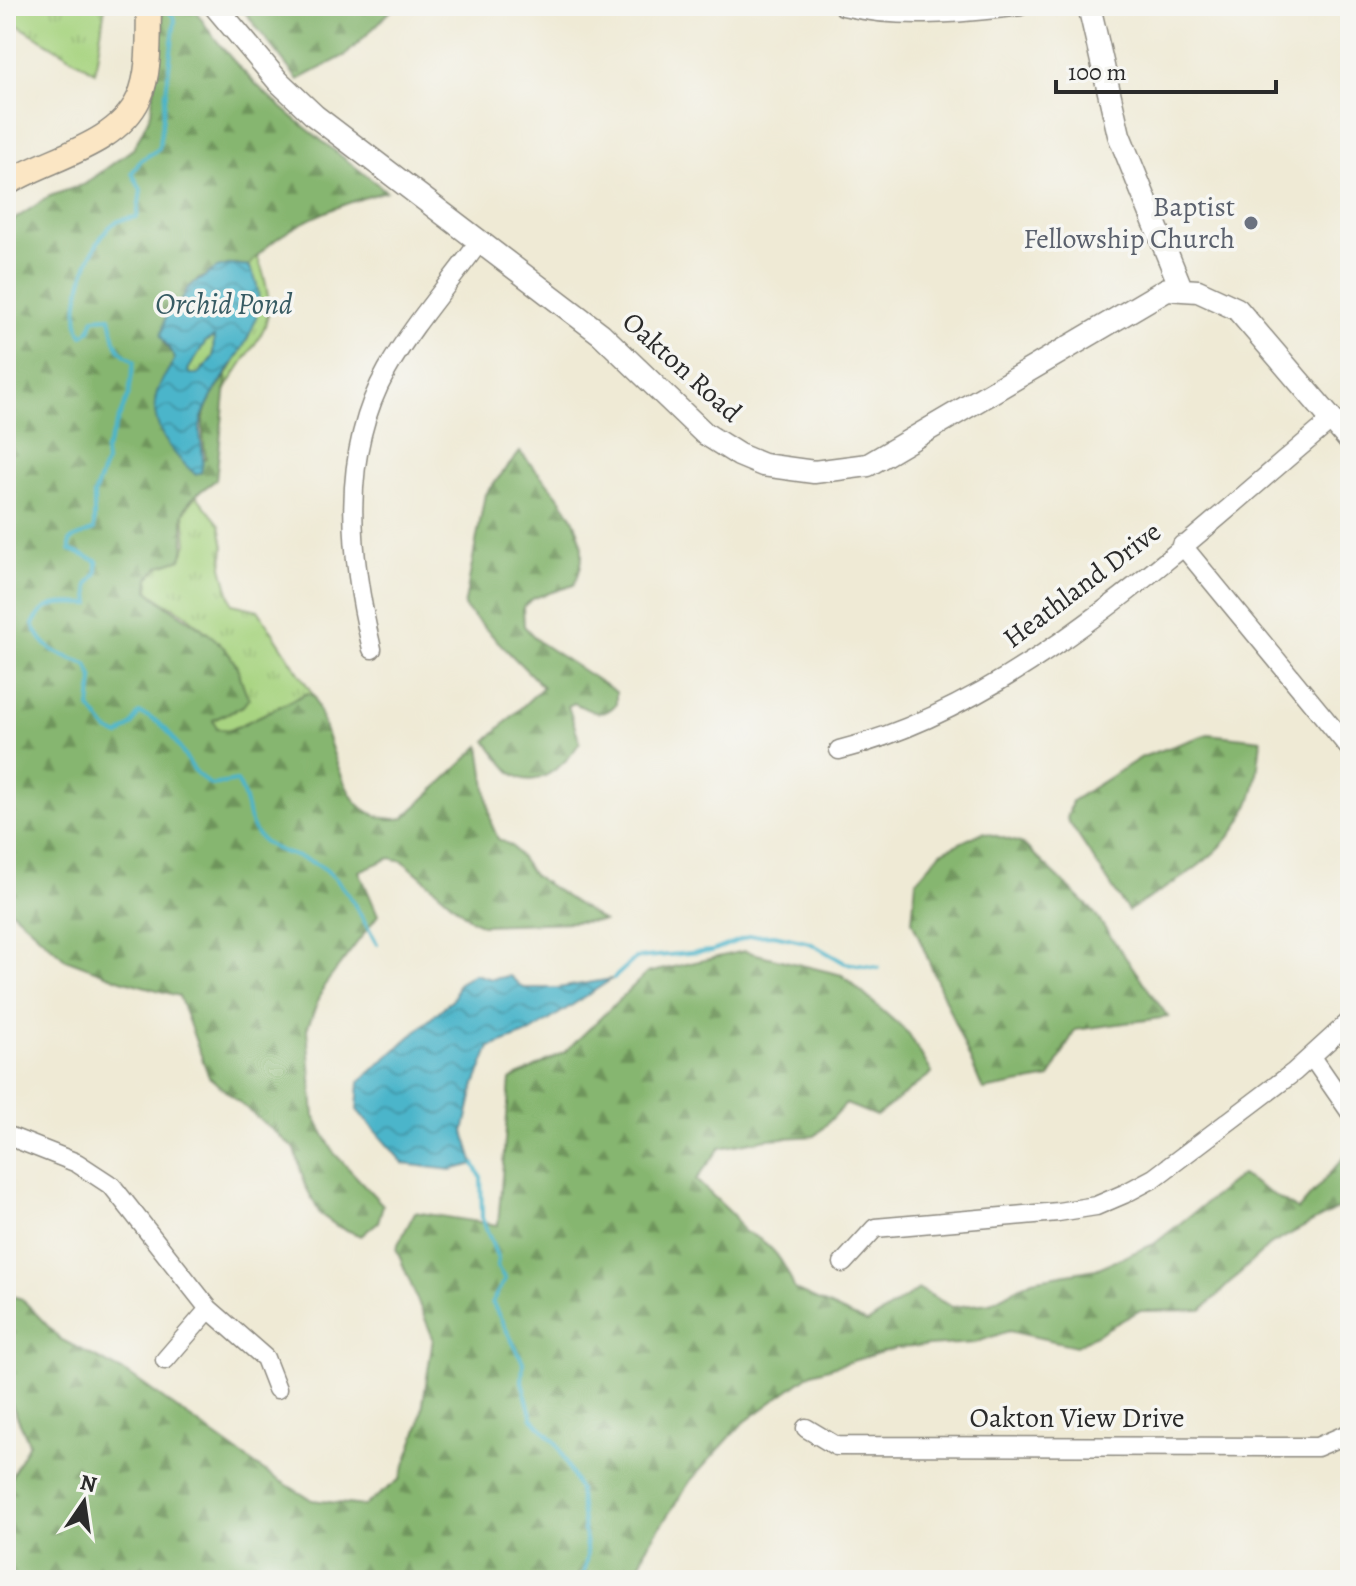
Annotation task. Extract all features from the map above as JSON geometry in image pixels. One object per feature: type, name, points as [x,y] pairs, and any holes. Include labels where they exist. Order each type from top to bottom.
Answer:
[{"type":"main road","points":[[6,184],[96,139],[130,112],[140,96],[147,61],[149,6]]},
{"type":"street","name":"Oakton Road","points":[[215,6],[243,43],[297,99],[362,153],[601,334],[718,444],[763,465],[814,472],[850,470],[888,456],[1130,308],[1167,289],[1181,288]]},
{"type":"street","points":[[843,6],[886,14],[916,15],[1021,6]]},
{"type":"street","points":[[1089,6],[1119,135],[1181,288],[1213,296],[1237,309],[1350,441]]},
{"type":"street","points":[[372,649],[354,550],[352,513],[356,471],[368,417],[380,384],[396,355],[480,241]]},
{"type":"street","name":"Heathland Drive","points":[[839,750],[882,740],[1041,657],[1332,420]]},
{"type":"street","points":[[1182,545],[1350,749]]},
{"type":"street","points":[[843,1263],[875,1228],[1058,1212],[1096,1206],[1124,1194],[1154,1178],[1312,1057],[1350,1021]]},
{"type":"street","points":[[1312,1057],[1350,1112]]},
{"type":"street","points":[[6,1135],[77,1163],[112,1186],[209,1309],[265,1358],[277,1389]]},
{"type":"street","points":[[165,1360],[209,1309]]},
{"type":"street","name":"Oakton View Drive","points":[[806,1428],[836,1446],[1317,1447],[1350,1433]]},
{"type":"green space","points":[[6,6],[105,6],[95,72],[6,18]]},
{"type":"green space","points":[[163,6],[193,6],[233,60],[256,84],[386,191],[331,210],[293,228],[276,239],[249,266],[232,264],[200,278],[166,315],[164,343],[175,358],[160,430],[183,463],[206,459],[204,414],[212,395],[227,375],[216,480],[197,494],[186,508],[181,559],[160,566],[149,577],[148,591],[217,641],[235,663],[249,698],[243,706],[213,720],[217,729],[231,730],[307,693],[314,696],[348,790],[358,804],[369,812],[390,819],[404,818],[480,746],[491,823],[498,839],[512,846],[533,875],[603,921],[482,925],[470,919],[403,861],[390,858],[359,871],[378,915],[324,986],[307,1029],[314,1116],[334,1153],[383,1205],[378,1222],[361,1236],[337,1226],[320,1214],[305,1185],[295,1149],[209,1077],[179,996],[121,980],[65,959],[6,906],[6,338],[10,324],[6,320],[6,225],[50,196],[85,184],[134,148],[151,113]]},
{"type":"green space","points":[[240,6],[396,6],[346,55],[298,80]]},
{"type":"green space","points":[[257,255],[265,280],[268,315],[257,341],[224,393],[227,375],[248,338],[253,273],[249,266]]},
{"type":"green space","points":[[214,337],[213,357],[199,374],[190,374],[188,370],[206,341]]},
{"type":"green space","points":[[520,452],[570,512],[582,547],[581,565],[574,585],[534,598],[523,607],[524,626],[539,642],[616,692],[616,704],[606,712],[596,712],[574,703],[568,706],[580,742],[559,767],[530,780],[511,772],[486,741],[543,687],[464,607],[485,494]]},
{"type":"green space","points":[[196,495],[220,525],[224,547],[222,567],[232,604],[258,610],[314,696],[307,693],[231,730],[217,729],[213,720],[243,706],[234,666],[218,644],[197,624],[148,591],[149,577],[160,566],[181,559],[187,543],[184,513]]},
{"type":"green space","points":[[1208,734],[1261,740],[1254,790],[1246,812],[1234,831],[1204,862],[1128,911],[1067,819],[1072,801],[1142,757]]},
{"type":"green space","points":[[983,832],[1023,844],[1091,909],[1168,1017],[1075,1030],[1050,1078],[983,1090],[912,921],[916,881],[941,852]]},
{"type":"green space","points":[[744,951],[842,975],[909,1034],[932,1073],[876,1116],[846,1104],[815,1136],[767,1139],[720,1148],[696,1180],[733,1215],[744,1232],[770,1247],[787,1271],[795,1290],[867,1323],[919,1289],[952,1307],[990,1303],[1032,1280],[1096,1269],[1154,1244],[1241,1175],[1298,1210],[1345,1156],[1350,1162],[1350,1202],[1268,1246],[1202,1310],[1139,1311],[1076,1346],[1009,1331],[974,1343],[896,1348],[812,1373],[742,1424],[691,1480],[648,1545],[633,1580],[6,1580],[6,1487],[29,1443],[6,1392],[6,1294],[22,1299],[60,1339],[130,1375],[264,1471],[312,1500],[364,1506],[400,1479],[420,1423],[433,1338],[396,1248],[415,1212],[498,1225],[510,1080],[565,1052],[647,973]]},
{"type":"water","name":"Orchid Pond","points":[[232,264],[249,266],[257,286],[258,306],[244,345],[202,418],[203,465],[196,475],[164,438],[156,416],[157,392],[175,358],[161,336],[166,315],[180,303],[188,288],[217,268]],"holes":[[[214,337],[213,357],[199,374],[190,374],[188,370],[206,341]]]},
{"type":"water","points":[[474,974],[492,979],[510,976],[523,988],[558,988],[612,979],[531,1032],[490,1047],[474,1087],[464,1132],[474,1164],[451,1170],[404,1164],[357,1110],[359,1082],[454,998],[458,984]]},
{"type":"waterway","points":[[165,6],[175,19],[159,149],[141,160],[132,173],[141,190],[137,217],[113,224],[96,245],[83,277],[77,310],[82,336],[90,330],[94,318],[110,317],[118,347],[134,361],[129,394],[105,452],[106,462],[94,495],[94,530],[70,540],[70,550],[97,561],[97,573],[88,585],[90,604],[50,606],[33,624],[47,646],[61,655],[87,664],[93,679],[90,708],[107,730],[119,736],[132,725],[139,713],[163,727],[192,767],[211,785],[237,781],[252,825],[260,838],[274,848],[315,864],[332,875],[354,903],[377,944]]},
{"type":"waterway","points":[[614,978],[636,958],[712,951],[750,936],[774,935],[810,943],[845,963],[878,968]]},
{"type":"waterway","points":[[474,1164],[481,1177],[482,1218],[498,1259],[497,1267],[505,1279],[492,1302],[523,1362],[522,1382],[532,1418],[557,1444],[579,1490],[587,1556],[582,1580]]},
{"type":"place","name":"Baptist Fellowship Church","points":[[1251,223]]}]
